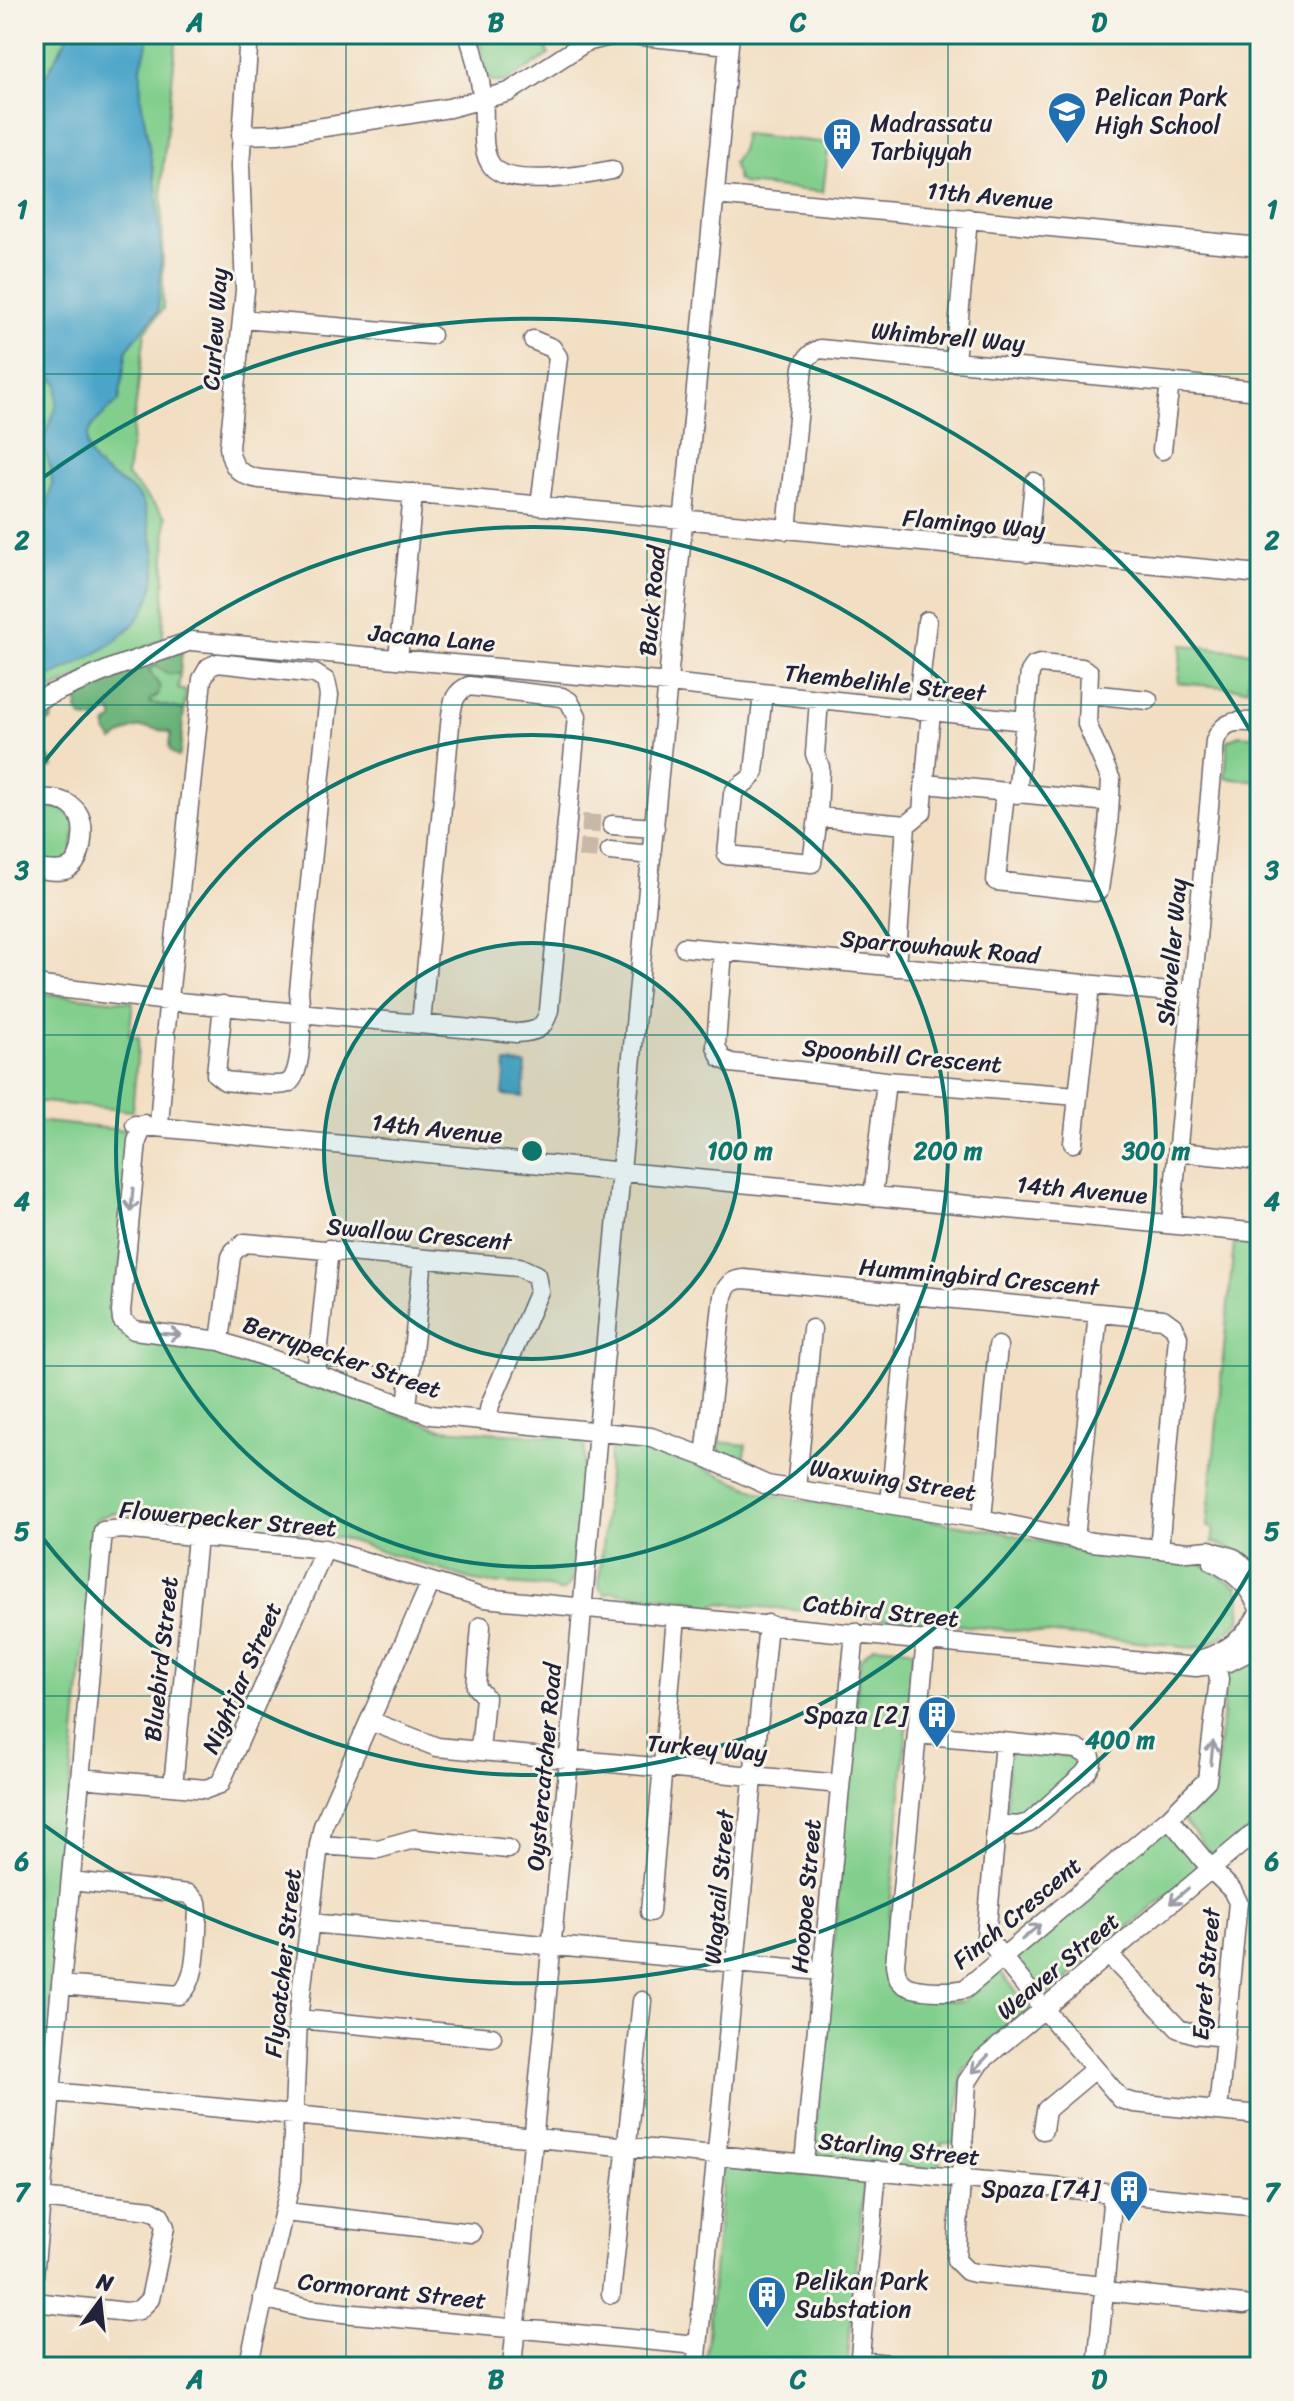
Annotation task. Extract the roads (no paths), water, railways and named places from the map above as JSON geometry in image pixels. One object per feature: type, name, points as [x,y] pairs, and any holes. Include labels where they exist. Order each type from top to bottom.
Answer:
[{"type":"street","name":"Curlew Way","points":[[249,34],[241,135],[245,290],[229,447],[232,464],[237,471],[260,479],[684,519]]},
{"type":"street","points":[[468,34],[483,99],[486,154],[492,166],[501,173],[561,179],[612,170]]},
{"type":"street","points":[[241,135],[293,132],[449,108],[483,99],[509,92],[586,42],[620,34],[730,39]]},
{"type":"street","name":"Buck Road","points":[[621,1171],[730,39]]},
{"type":"street","name":"11th Avenue","points":[[715,195],[1260,247]]},
{"type":"street","points":[[955,362],[968,218]]},
{"type":"street","points":[[242,319],[431,335]]},
{"type":"street","points":[[533,340],[552,348],[558,357],[540,506]]},
{"type":"street","name":"Whimbrell Way","points":[[787,530],[803,367],[813,352],[837,350],[1260,391]]},
{"type":"street","points":[[1162,450],[1170,382]]},
{"type":"street","points":[[1027,553],[1034,482]]},
{"type":"street","points":[[398,659],[413,493]]},
{"type":"street","name":"Flamingo Way","points":[[684,519],[1260,574]]},
{"type":"street","points":[[818,817],[906,825],[922,812],[926,784],[924,711],[927,621]]},
{"type":"street","name":"Jacana Lane","points":[[34,701],[115,667],[191,641],[669,683]]},
{"type":"street","points":[[146,1125],[166,1032],[202,679],[209,667],[224,663],[315,674],[323,678],[328,688],[299,991],[298,1067],[292,1079],[283,1084],[225,1081],[216,1074],[223,1005]]},
{"type":"street","points":[[1040,664],[1082,668],[1089,672],[1089,694],[1087,724],[1110,775],[1101,886],[1097,891],[996,881],[1025,721],[1030,672],[1040,664]]},
{"type":"street","name":"Thembelihle Street","points":[[669,683],[1025,721]]},
{"type":"street","points":[[34,985],[168,1001],[516,1033],[542,1028],[549,1010],[572,848],[577,716],[569,701],[551,694],[476,686],[459,692],[451,715],[421,1023]]},
{"type":"street","points":[[763,694],[754,772],[752,778],[735,790],[727,855],[812,863],[818,817],[820,767],[815,754],[819,700]]},
{"type":"street","points":[[1089,694],[1148,700]]},
{"type":"street","name":"Shoveller Way","points":[[1171,1222],[1215,741],[1221,729],[1232,721],[1260,723]]},
{"type":"street","points":[[926,784],[1109,802]]},
{"type":"street","points":[[34,800],[45,799],[72,806],[80,813],[84,826],[81,851],[75,864],[61,871],[34,868]]},
{"type":"street","points":[[612,825],[655,828]]},
{"type":"street","points":[[896,967],[906,825]]},
{"type":"street","points":[[610,851],[652,855]]},
{"type":"street","name":"Sparrowhawk Road","points":[[684,947],[1192,994]]},
{"type":"street","name":"Spoonbill Crescent","points":[[723,950],[715,1038],[717,1052],[731,1063],[886,1081],[1078,1096]]},
{"type":"street","points":[[1073,1143],[1090,986]]},
{"type":"street","points":[[873,1197],[886,1081]]},
{"type":"street","name":"14th Avenue","points":[[146,1125],[1260,1233]]},
{"type":"street","name":"Berrypecker Street","points":[[146,1125],[137,1141],[121,1312],[122,1320],[134,1330],[220,1341],[431,1415],[599,1432]]},
{"type":"street","points":[[1178,1152],[1260,1160]]},
{"type":"street","name":"Oystercatcher Road","points":[[512,2367],[621,1171]]},
{"type":"street","name":"Swallow Crescent","points":[[220,1341],[231,1257],[239,1246],[254,1242],[519,1267],[532,1271],[538,1280],[539,1291],[490,1405],[487,1421]]},
{"type":"street","points":[[316,1375],[329,1249]]},
{"type":"street","points":[[407,1406],[423,1259]]},
{"type":"street","name":"Hummingbird Crescent","points":[[705,1457],[723,1296],[729,1284],[744,1279],[1163,1319],[1177,1332],[1159,1549]]},
{"type":"street","points":[[890,1503],[910,1295]]},
{"type":"street","points":[[1075,1539],[1098,1313]]},
{"type":"street","points":[[796,1489],[812,1329]]},
{"type":"street","points":[[982,1519],[998,1346]]},
{"type":"street","name":"Waxwing Street","points":[[599,1432],[651,1437],[705,1457],[756,1481],[796,1489],[982,1519],[1075,1539],[1188,1552],[1209,1550],[1245,1565],[1260,1579]]},
{"type":"street","name":"Flowerpecker Street","points":[[80,1778],[103,1531],[122,1529],[325,1549],[484,1598],[582,1608]]},
{"type":"street","name":"Bluebird Street","points":[[173,1786],[197,1537]]},
{"type":"street","name":"Nightjar Street","points":[[80,1778],[206,1789],[220,1784],[325,1549]]},
{"type":"street","name":"Waxwing Street","points":[[1188,1552],[1229,1570],[1247,1585],[1259,1615]]},
{"type":"street","name":"Flycatcher Street","points":[[248,2367],[291,2180],[298,2019],[323,1826],[431,1582]]},
{"type":"street","name":"Catbird Street","points":[[582,1608],[1176,1665],[1238,1659],[1260,1646]]},
{"type":"street","name":"Catbird Street","points":[[1215,1661],[1248,1632],[1259,1615]]},
{"type":"street","points":[[650,1912],[676,1617]]},
{"type":"street","name":"Wagtail Street","points":[[696,2367],[768,1624]]},
{"type":"street","points":[[480,1751],[485,1697],[476,1687],[481,1626]]},
{"type":"street","name":"Hoopoe Street","points":[[804,2163],[855,1632]]},
{"type":"street","name":"Finch Crescent","points":[[926,1639],[895,1964],[896,1975],[909,1987],[955,1992],[965,1989],[1169,1818],[1207,1780],[1219,1679],[1215,1661]]},
{"type":"street","name":"Turkey Way","points":[[370,1721],[437,1747],[840,1784]]},
{"type":"street","points":[[917,1734],[1077,1749],[1089,1754],[1092,1763],[1087,1771],[1029,1823],[1018,1826],[996,1824]]},
{"type":"street","points":[[1004,1743],[986,1937],[1095,2069],[1127,2101],[1260,2115]]},
{"type":"street","points":[[34,2276],[80,1778]]},
{"type":"street","name":"Egret Street","points":[[1169,1818],[1232,1890],[1238,1902],[1218,2111]]},
{"type":"street","name":"Weaver Street","points":[[1104,2288],[975,2273],[956,2260],[967,2082],[980,2062],[1260,1828]]},
{"type":"street","points":[[319,1845],[378,1849],[414,1839],[508,1849]]},
{"type":"street","points":[[61,1985],[179,1995],[187,1989],[192,1979],[198,1911],[197,1902],[189,1894],[71,1881]]},
{"type":"street","points":[[310,1923],[822,1971]]},
{"type":"street","points":[[1109,1955],[1179,2029],[1226,2037]]},
{"type":"street","points":[[611,2294],[642,2001]]},
{"type":"street","points":[[298,2019],[492,2037]]},
{"type":"street","points":[[1043,2130],[1046,2110],[1095,2069]]},
{"type":"street","name":"Starling Street","points":[[52,2092],[1260,2207]]},
{"type":"street","points":[[877,2170],[860,2364],[918,2367]]},
{"type":"street","points":[[1097,2367],[1113,2193]]},
{"type":"street","points":[[34,2302],[127,2312],[139,2310],[150,2299],[165,2227],[160,2215],[151,2210],[41,2198]]},
{"type":"street","points":[[285,2212],[472,2233]]},
{"type":"street","points":[[1104,2288],[1244,2305]]},
{"type":"street","name":"Cormorant Street","points":[[263,2298],[308,2309],[698,2345]]},
{"type":"water","points":[[69,34],[150,34],[141,67],[141,99],[157,193],[161,261],[158,311],[127,349],[119,401],[91,428],[87,442],[97,465],[140,498],[148,518],[155,563],[153,588],[145,609],[131,627],[92,656],[45,679],[34,679],[34,560],[52,484],[51,469],[42,443],[56,407],[58,384],[34,361],[34,97]]},
{"type":"water","points":[[506,1063],[526,1065],[523,1097],[503,1095]]},
{"type":"tunnel","points":[[582,823],[612,825]]},
{"type":"tunnel","points":[[579,848],[610,851]]},
{"type":"place","name":"Pelican Park High School","points":[[1067,145]]},
{"type":"place","name":"Madrassatu Tarbiyyah","points":[[842,171]]},
{"type":"place","name":"Spaza [2]","points":[[937,1749]]},
{"type":"place","name":"Spaza [74]","points":[[1129,2223]]},
{"type":"place","name":"Pelikan Park Substation","points":[[767,2329]]}]
